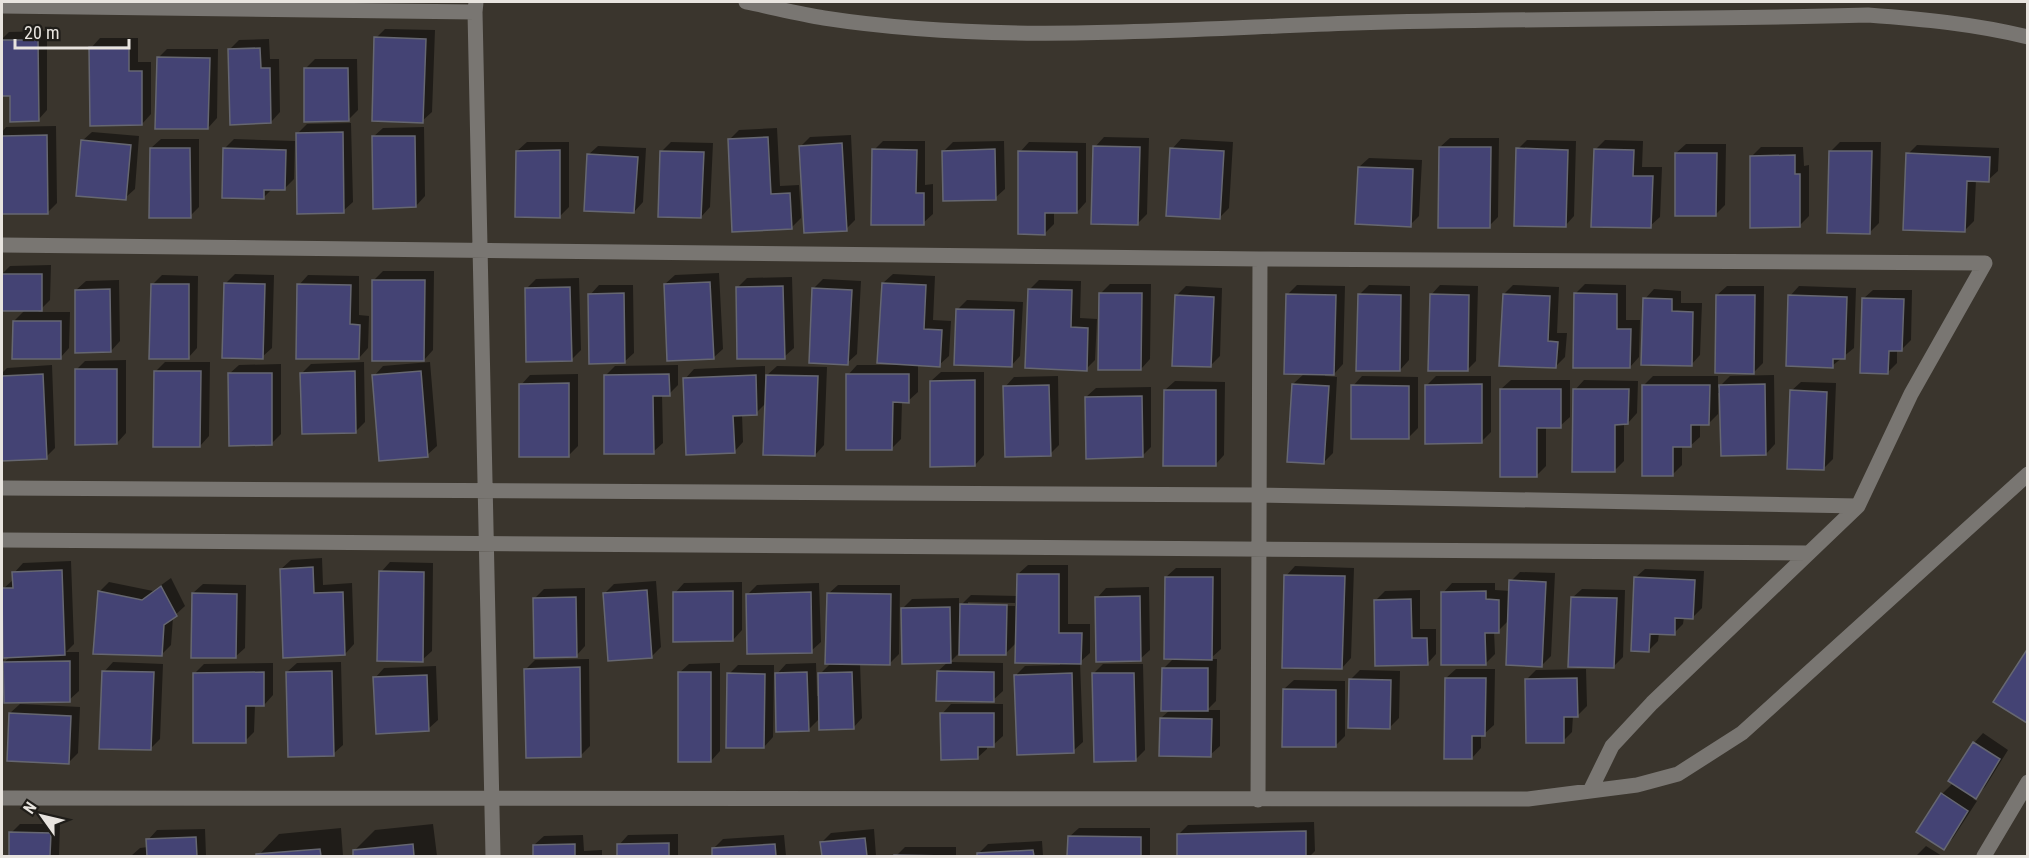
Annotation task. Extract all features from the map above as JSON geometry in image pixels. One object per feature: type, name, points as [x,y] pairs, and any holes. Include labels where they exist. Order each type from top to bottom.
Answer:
[{"type":"street","points":[[746,2],[822,17],[921,28],[1100,33],[1357,23],[1868,15],[1935,21],[1999,30],[2028,37]]},
{"type":"street","points":[[2,6],[476,7],[493,856]]},
{"type":"street","points":[[2,245],[1260,259],[1986,262],[1911,394],[1858,506],[1652,703],[1612,746],[1590,791]]},
{"type":"street","points":[[1258,800],[1260,259]]},
{"type":"street","points":[[2,798],[1528,799],[1637,785],[1678,774],[1742,733],[2028,474]]},
{"type":"street","points":[[2,488],[1259,495],[1858,506]]},
{"type":"street","points":[[2,540],[485,546],[1259,548],[1807,553]]},
{"type":"street","points":[[1984,856],[2028,782]]},
{"type":"building","points":[[374,37],[426,39],[423,123],[372,121]]},
{"type":"building","points":[[2,40],[38,40],[39,121],[10,122],[10,96],[2,96]]},
{"type":"building","points":[[89,47],[129,47],[129,71],[142,71],[142,125],[90,126]]},
{"type":"building","points":[[260,48],[261,68],[270,68],[271,123],[230,125],[228,49]]},
{"type":"building","points":[[157,57],[210,58],[208,129],[155,129]]},
{"type":"building","points":[[304,68],[348,68],[349,121],[304,122]]},
{"type":"building","points":[[343,132],[344,213],[297,214],[296,133]]},
{"type":"building","points":[[47,135],[48,214],[2,214],[2,136]]},
{"type":"building","points":[[372,136],[415,136],[416,207],[373,209]]},
{"type":"building","points":[[768,137],[771,194],[790,193],[792,229],[732,232],[728,139]]},
{"type":"building","points":[[81,140],[131,145],[126,200],[76,196]]},
{"type":"building","points":[[842,143],[847,231],[804,233],[799,146]]},
{"type":"building","points":[[1093,146],[1140,147],[1138,225],[1091,224]]},
{"type":"building","points":[[1439,147],[1491,147],[1490,228],[1438,228]]},
{"type":"building","points":[[150,148],[190,148],[191,218],[149,218]]},
{"type":"building","points":[[223,148],[286,150],[285,190],[264,190],[264,199],[222,198]]},
{"type":"building","points":[[1170,148],[1224,151],[1220,219],[1166,216]]},
{"type":"building","points":[[1516,148],[1568,150],[1566,227],[1514,226]]},
{"type":"building","points":[[872,149],[917,150],[916,193],[924,193],[924,225],[871,225]]},
{"type":"building","points":[[995,149],[996,200],[943,201],[942,151]]},
{"type":"building","points":[[1594,149],[1634,150],[1633,176],[1653,176],[1651,228],[1591,227]]},
{"type":"building","points":[[560,150],[560,218],[515,217],[516,151]]},
{"type":"building","points":[[660,151],[704,152],[701,218],[658,217]]},
{"type":"building","points":[[1018,151],[1077,152],[1077,213],[1045,213],[1045,235],[1018,234]]},
{"type":"building","points":[[1829,151],[1872,151],[1870,234],[1827,233]]},
{"type":"building","points":[[1675,153],[1717,153],[1716,216],[1675,216]]},
{"type":"building","points":[[1906,153],[1990,157],[1989,182],[1967,181],[1965,232],[1903,230]]},
{"type":"building","points":[[587,154],[638,157],[634,213],[584,211]]},
{"type":"building","points":[[1795,155],[1795,174],[1800,174],[1800,227],[1750,228],[1750,156]]},
{"type":"building","points":[[1358,167],[1413,169],[1411,227],[1355,224]]},
{"type":"building","points":[[2,274],[42,274],[42,311],[2,311]]},
{"type":"building","points":[[372,280],[425,280],[424,361],[372,361]]},
{"type":"building","points":[[710,282],[714,359],[667,361],[664,284]]},
{"type":"building","points":[[224,283],[265,284],[263,359],[222,358]]},
{"type":"building","points":[[882,283],[926,285],[924,329],[942,330],[940,367],[877,363]]},
{"type":"building","points":[[151,284],[189,284],[189,359],[149,359]]},
{"type":"building","points":[[297,284],[351,285],[350,324],[360,325],[359,359],[296,359]]},
{"type":"building","points":[[783,286],[785,359],[737,359],[736,287]]},
{"type":"building","points":[[570,287],[572,361],[526,362],[525,288]]},
{"type":"building","points":[[812,288],[852,290],[848,365],[809,363]]},
{"type":"building","points":[[110,289],[111,352],[75,353],[75,290]]},
{"type":"building","points":[[1028,289],[1072,290],[1071,327],[1088,328],[1087,371],[1025,368]]},
{"type":"building","points":[[624,293],[625,363],[589,364],[588,294]]},
{"type":"building","points":[[1099,293],[1142,293],[1141,370],[1098,370]]},
{"type":"building","points":[[1574,293],[1617,294],[1617,329],[1631,329],[1630,368],[1573,368]]},
{"type":"building","points":[[1286,294],[1336,295],[1334,375],[1284,374]]},
{"type":"building","points":[[1358,294],[1401,295],[1400,371],[1356,371]]},
{"type":"building","points":[[1430,294],[1469,295],[1468,371],[1428,371]]},
{"type":"building","points":[[1503,294],[1550,296],[1548,341],[1558,342],[1556,368],[1499,366]]},
{"type":"building","points":[[1175,295],[1214,297],[1211,367],[1172,366]]},
{"type":"building","points":[[1716,295],[1755,295],[1754,374],[1715,373]]},
{"type":"building","points":[[1788,295],[1847,297],[1845,359],[1833,359],[1833,368],[1786,366]]},
{"type":"building","points":[[1643,298],[1672,299],[1672,311],[1693,312],[1692,366],[1641,365]]},
{"type":"building","points":[[1862,298],[1904,299],[1902,351],[1889,351],[1888,374],[1860,373]]},
{"type":"building","points":[[956,309],[1014,310],[1012,367],[954,365]]},
{"type":"building","points":[[13,321],[61,321],[61,359],[12,359]]},
{"type":"building","points":[[75,369],[117,369],[117,444],[75,445]]},
{"type":"building","points":[[154,371],[201,371],[200,447],[153,447]]},
{"type":"building","points":[[355,371],[356,433],[302,434],[300,373]]},
{"type":"building","points":[[421,371],[428,457],[379,461],[372,375]]},
{"type":"building","points":[[228,373],[272,373],[272,445],[229,446]]},
{"type":"building","points":[[43,374],[47,459],[2,461],[2,376]]},
{"type":"building","points":[[669,374],[670,396],[653,396],[654,454],[604,454],[604,375]]},
{"type":"building","points":[[846,374],[909,374],[909,403],[893,402],[892,450],[846,450]]},
{"type":"building","points":[[756,375],[757,415],[733,416],[735,453],[686,455],[683,378]]},
{"type":"building","points":[[766,375],[818,376],[815,456],[763,455]]},
{"type":"building","points":[[975,380],[975,466],[930,467],[930,381]]},
{"type":"building","points":[[569,383],[569,457],[519,457],[519,384]]},
{"type":"building","points":[[1292,384],[1329,386],[1324,464],[1287,462]]},
{"type":"building","points":[[1482,384],[1482,443],[1425,444],[1425,385]]},
{"type":"building","points":[[1765,384],[1766,455],[1721,456],[1719,385]]},
{"type":"building","points":[[1049,385],[1051,456],[1005,457],[1003,386]]},
{"type":"building","points":[[1351,385],[1409,386],[1409,439],[1351,439]]},
{"type":"building","points":[[1642,385],[1710,385],[1709,425],[1691,425],[1691,447],[1673,447],[1673,476],[1642,476]]},
{"type":"building","points":[[1500,389],[1561,389],[1561,428],[1537,428],[1537,477],[1500,477]]},
{"type":"building","points":[[1573,389],[1629,389],[1628,424],[1615,425],[1615,472],[1572,472]]},
{"type":"building","points":[[1164,390],[1216,390],[1216,466],[1163,466]]},
{"type":"building","points":[[1790,390],[1827,392],[1824,470],[1787,469]]},
{"type":"building","points":[[1142,396],[1143,457],[1086,459],[1085,397]]},
{"type":"building","points":[[313,567],[314,593],[343,592],[345,655],[283,658],[280,569]]},
{"type":"building","points":[[62,570],[65,655],[3,658],[2,588],[13,588],[12,572]]},
{"type":"building","points":[[379,571],[424,572],[423,662],[377,661]]},
{"type":"building","points":[[1017,574],[1059,574],[1059,633],[1082,633],[1081,664],[1015,663]]},
{"type":"building","points":[[1284,575],[1345,576],[1342,669],[1282,668]]},
{"type":"building","points":[[1165,577],[1213,577],[1212,660],[1164,659]]},
{"type":"building","points":[[1634,577],[1695,580],[1693,619],[1675,618],[1675,635],[1650,634],[1649,652],[1631,651]]},
{"type":"building","points":[[1509,580],[1546,582],[1542,667],[1506,665]]},
{"type":"building","points":[[161,586],[177,616],[164,625],[162,656],[93,654],[98,591],[142,600]]},
{"type":"building","points":[[647,590],[652,658],[608,661],[603,593]]},
{"type":"building","points":[[733,591],[733,641],[673,642],[673,592]]},
{"type":"building","points":[[1486,591],[1486,599],[1499,600],[1499,633],[1485,633],[1486,665],[1441,665],[1441,592]]},
{"type":"building","points":[[811,592],[812,653],[747,654],[746,594]]},
{"type":"building","points":[[192,593],[237,594],[236,658],[191,658]]},
{"type":"building","points":[[827,593],[891,594],[890,665],[825,664]]},
{"type":"building","points":[[1140,596],[1141,661],[1096,662],[1095,597]]},
{"type":"building","points":[[576,597],[577,657],[534,658],[533,598]]},
{"type":"building","points":[[1571,597],[1617,598],[1614,668],[1568,667]]},
{"type":"building","points":[[1411,599],[1412,638],[1427,638],[1428,665],[1375,666],[1374,600]]},
{"type":"building","points":[[960,604],[1007,605],[1006,655],[959,655]]},
{"type":"building","points":[[950,607],[951,663],[902,664],[901,608]]},
{"type":"building","points":[[2028,648],[2028,722],[2027,723],[1993,702]]},
{"type":"building","points":[[70,661],[70,702],[4,703],[3,662]]},
{"type":"building","points":[[580,667],[581,757],[526,758],[524,669]]},
{"type":"building","points":[[1162,668],[1208,668],[1208,711],[1161,711]]},
{"type":"building","points":[[102,671],[154,672],[151,750],[99,749]]},
{"type":"building","points":[[332,671],[334,756],[288,757],[286,672]]},
{"type":"building","points":[[937,671],[994,672],[994,702],[936,701]]},
{"type":"building","points":[[264,672],[264,706],[246,706],[246,743],[193,743],[193,673]]},
{"type":"building","points":[[678,672],[711,672],[711,762],[678,762]]},
{"type":"building","points":[[807,672],[809,731],[776,732],[775,673]]},
{"type":"building","points":[[852,672],[854,729],[819,730],[818,673]]},
{"type":"building","points":[[727,673],[765,674],[764,748],[726,748]]},
{"type":"building","points":[[1072,673],[1074,753],[1017,755],[1014,675]]},
{"type":"building","points":[[1092,673],[1134,673],[1136,761],[1094,762]]},
{"type":"building","points":[[427,675],[429,731],[376,734],[373,677]]},
{"type":"building","points":[[1445,678],[1486,678],[1485,736],[1472,736],[1472,759],[1444,759]]},
{"type":"building","points":[[1577,678],[1578,717],[1564,717],[1564,743],[1526,743],[1525,679]]},
{"type":"building","points":[[1349,679],[1391,680],[1390,729],[1348,728]]},
{"type":"building","points":[[1283,689],[1336,690],[1336,747],[1282,747]]},
{"type":"building","points":[[9,713],[71,716],[69,764],[7,761]]},
{"type":"building","points":[[940,713],[994,713],[994,747],[978,747],[978,759],[941,760]]},
{"type":"building","points":[[1160,718],[1212,719],[1211,757],[1159,756]]},
{"type":"building","points":[[1973,742],[2000,759],[1976,799],[1948,781]]},
{"type":"building","points":[[1941,793],[1968,811],[1944,850],[1916,832]]},
{"type":"building","points":[[1306,831],[1306,856],[1177,856],[1177,834]]},
{"type":"building","points":[[9,832],[51,833],[50,856],[9,856]]},
{"type":"building","points":[[1068,836],[1141,837],[1141,856],[1067,856]]},
{"type":"building","points":[[196,837],[197,856],[147,856],[146,839]]},
{"type":"building","points":[[865,838],[867,856],[822,856],[820,842]]},
{"type":"building","points":[[669,843],[669,856],[617,856],[617,844]]},
{"type":"building","points":[[413,844],[414,856],[353,856],[353,850]]},
{"type":"building","points":[[575,844],[575,856],[533,856],[533,845]]},
{"type":"building","points":[[775,844],[776,856],[712,856],[712,848]]},
{"type":"building","points":[[320,849],[321,856],[256,856],[256,854]]},
{"type":"building","points":[[1033,850],[1034,856],[977,856],[977,853]]},
{"type":"building","points":[[894,855],[948,856],[894,856]]}]
